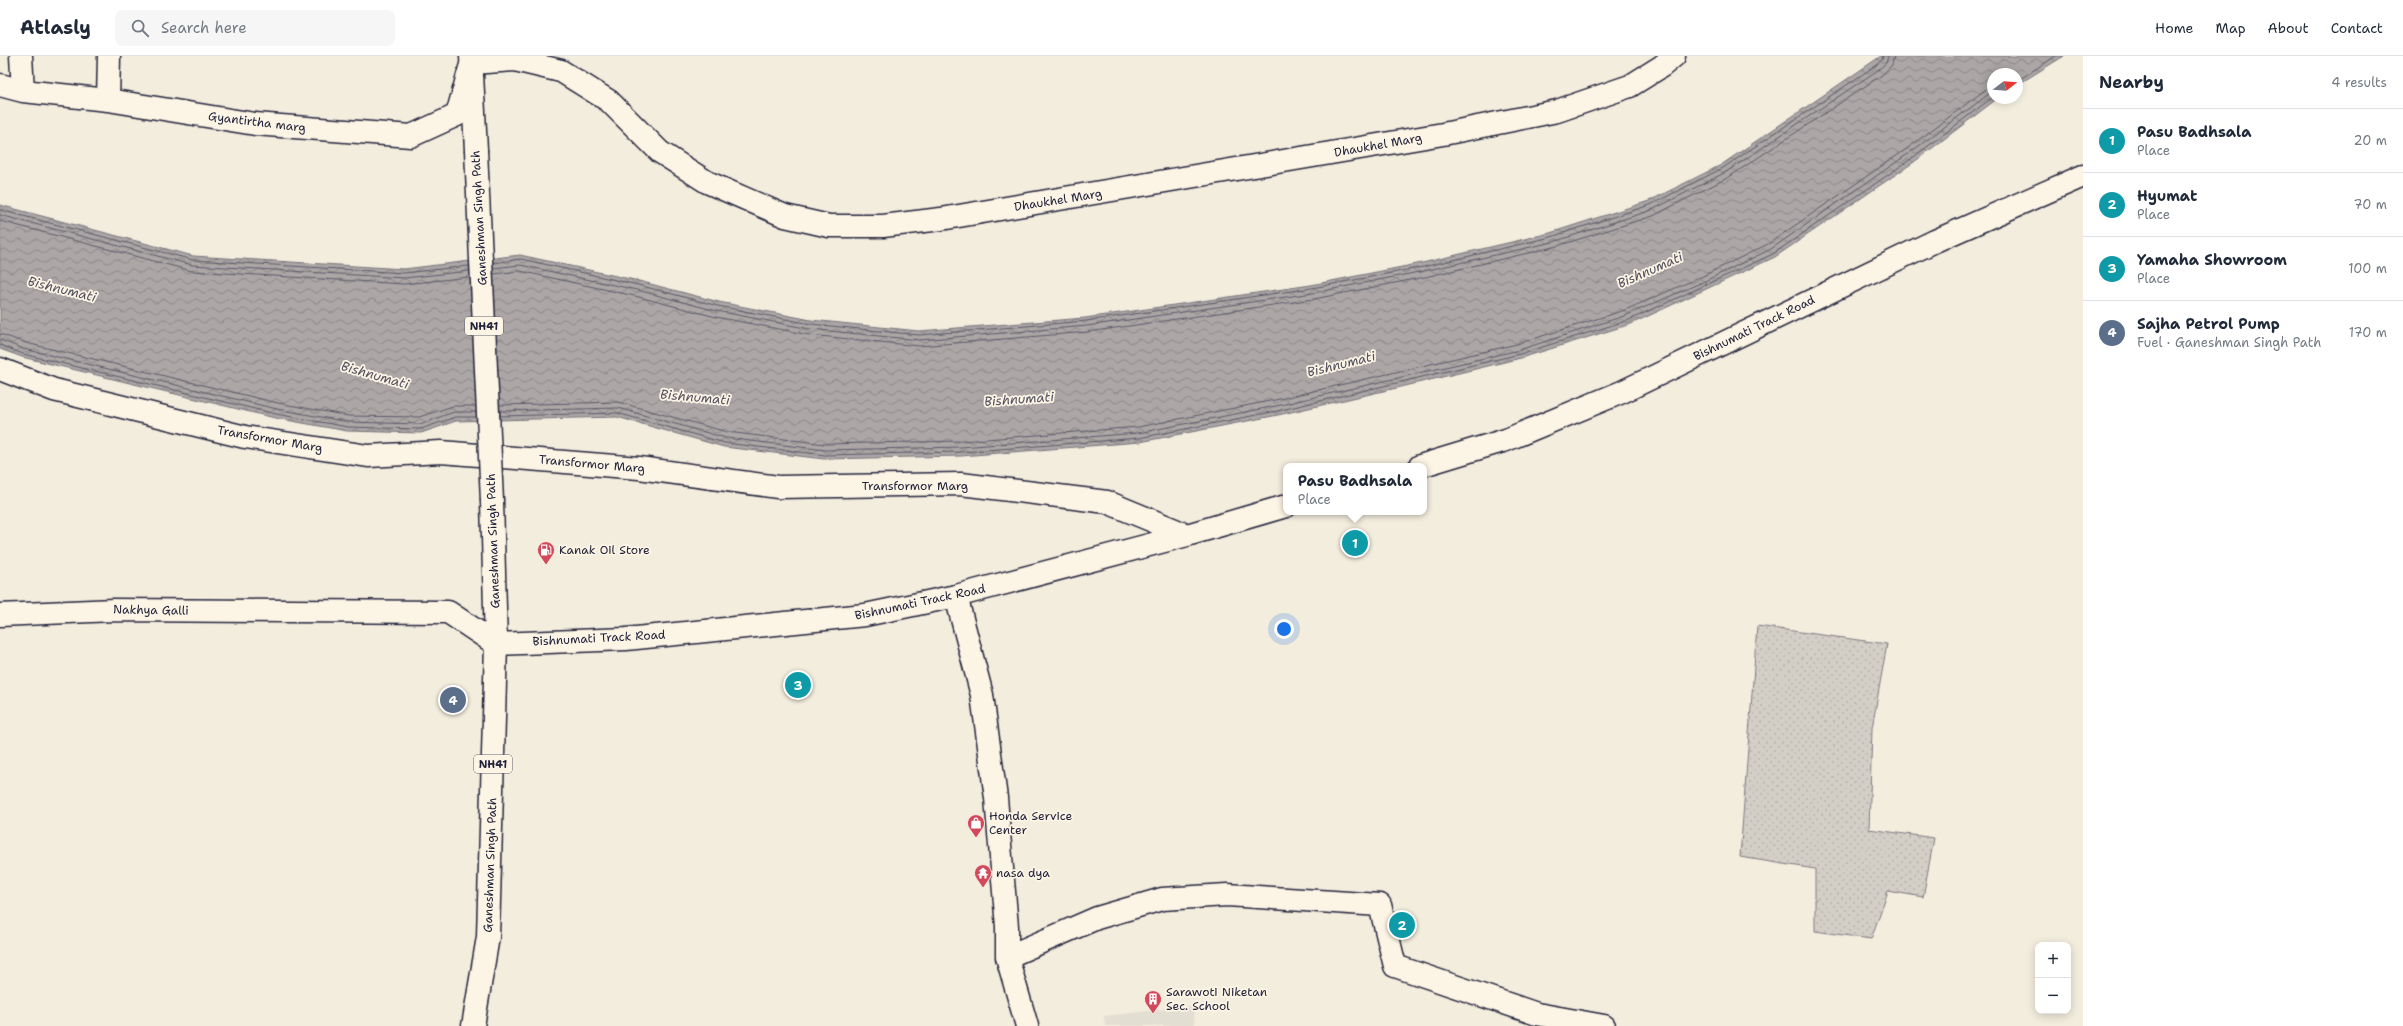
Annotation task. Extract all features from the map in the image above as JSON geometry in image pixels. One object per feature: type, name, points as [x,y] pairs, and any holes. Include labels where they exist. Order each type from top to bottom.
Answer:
[{"type":"main road","points":[[21,56],[23,91]]},
{"type":"main road","points":[[108,100],[109,56]]},
{"type":"main road","name":"Dhaukhel Marg","points":[[472,60],[515,60],[561,71],[609,101],[660,152],[707,182],[785,216],[829,226],[883,226],[949,218],[1411,140],[1557,111],[1630,86],[1662,66],[1674,56]]},
{"type":"main road","name":"Gyantirtha marg","points":[[0,85],[23,91],[108,100],[255,124],[411,136],[457,115],[472,60]]},
{"type":"main road","name":"Ganeshman Singh Path","points":[[472,60],[492,502],[496,644],[488,936],[473,1026]]},
{"type":"main road","name":"Bishnumati Track Road","points":[[1427,464],[1506,440],[1622,392],[1935,241],[2083,176]]},
{"type":"main road","name":"Transformor Marg","points":[[0,369],[54,390],[237,435],[368,456],[441,452],[639,468],[778,487],[961,484],[1107,502],[1187,535]]},
{"type":"main road","name":"Bishnumati Track Road","points":[[496,644],[626,639],[865,615],[956,596],[1187,535],[1283,507]]},
{"type":"main road","points":[[956,596],[982,695],[996,798],[1007,927],[1007,957],[1027,1026]]},
{"type":"main road","name":"Nakhya Galli","points":[[0,615],[114,610],[303,613],[448,612],[496,644]]},
{"type":"main road","points":[[1007,957],[1097,918],[1162,900],[1227,895],[1380,905],[1395,966],[1537,1020],[1604,1026]]},
{"type":"shaded area","points":[[1757,626],[1887,644],[1872,728],[1869,829],[1934,838],[1923,897],[1888,891],[1871,939],[1815,931],[1815,869],[1740,857]]},
{"type":"shaded area","points":[[1193,1006],[1195,1026],[1105,1026],[1104,1016]]},
{"type":"water","name":"Bishnumati","points":[[1881,56],[2064,56],[2023,81],[2023,68],[1987,68],[1987,104],[1990,104],[1914,162],[1775,257],[1631,324],[1521,358],[1401,387],[1278,415],[1140,442],[961,456],[824,459],[724,447],[617,417],[456,421],[421,433],[347,431],[275,418],[22,357],[0,349],[0,205],[193,256],[404,269],[520,255],[639,281],[719,302],[811,320],[919,331],[1085,318],[1311,285],[1422,263],[1550,233],[1649,201],[1721,165]]},
{"type":"place","name":"Pasu Badhsala","points":[[1355,543]]},
{"type":"place","name":"Kanak Oil Store","points":[[546,565]]},
{"type":"place","name":"Yamaha Showroom","points":[[798,685]]},
{"type":"place","name":"Sajha Petrol Pump","points":[[453,700]]},
{"type":"place","name":"Honda Service Center","points":[[976,838]]},
{"type":"place","name":"nasa dya","points":[[983,888]]},
{"type":"place","name":"Hyumat","points":[[1402,925]]},
{"type":"place","name":"Sarawoti Niketan Sec. School","points":[[1153,1014]]}]
